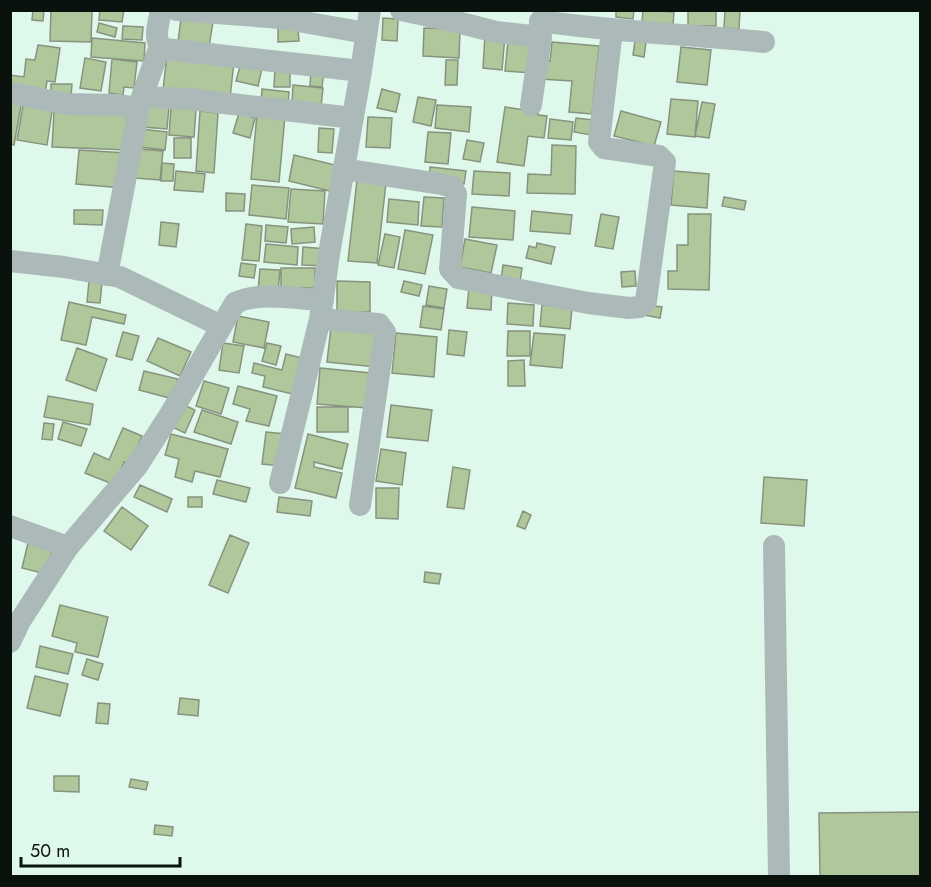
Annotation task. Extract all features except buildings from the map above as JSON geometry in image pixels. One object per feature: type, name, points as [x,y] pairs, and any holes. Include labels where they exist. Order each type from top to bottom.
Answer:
[{"type":"street","points":[[107,275],[140,102],[160,46],[157,34],[160,10]]},
{"type":"street","points":[[177,10],[281,18],[366,33]]},
{"type":"street","points":[[280,483],[322,309],[328,254],[370,10]]},
{"type":"street","points":[[401,10],[496,32],[540,23],[764,42]]},
{"type":"street","points":[[531,105],[540,23]]},
{"type":"street","points":[[343,169],[441,183],[452,187],[456,195],[450,269],[458,278],[588,303],[629,308],[640,307],[646,301],[666,162],[659,156],[604,148],[599,142],[612,30]]},
{"type":"street","points":[[160,46],[182,51],[361,71]]},
{"type":"street","points":[[10,93],[67,104],[117,105],[189,99],[353,118]]},
{"type":"street","points":[[10,261],[64,267],[120,277],[220,326]]},
{"type":"street","points":[[10,642],[20,621],[68,547],[137,466],[171,413],[235,303],[246,298],[322,309],[379,324],[385,332],[360,505]]},
{"type":"street","points":[[10,526],[68,547]]},
{"type":"street","points":[[774,546],[779,876]]}]
